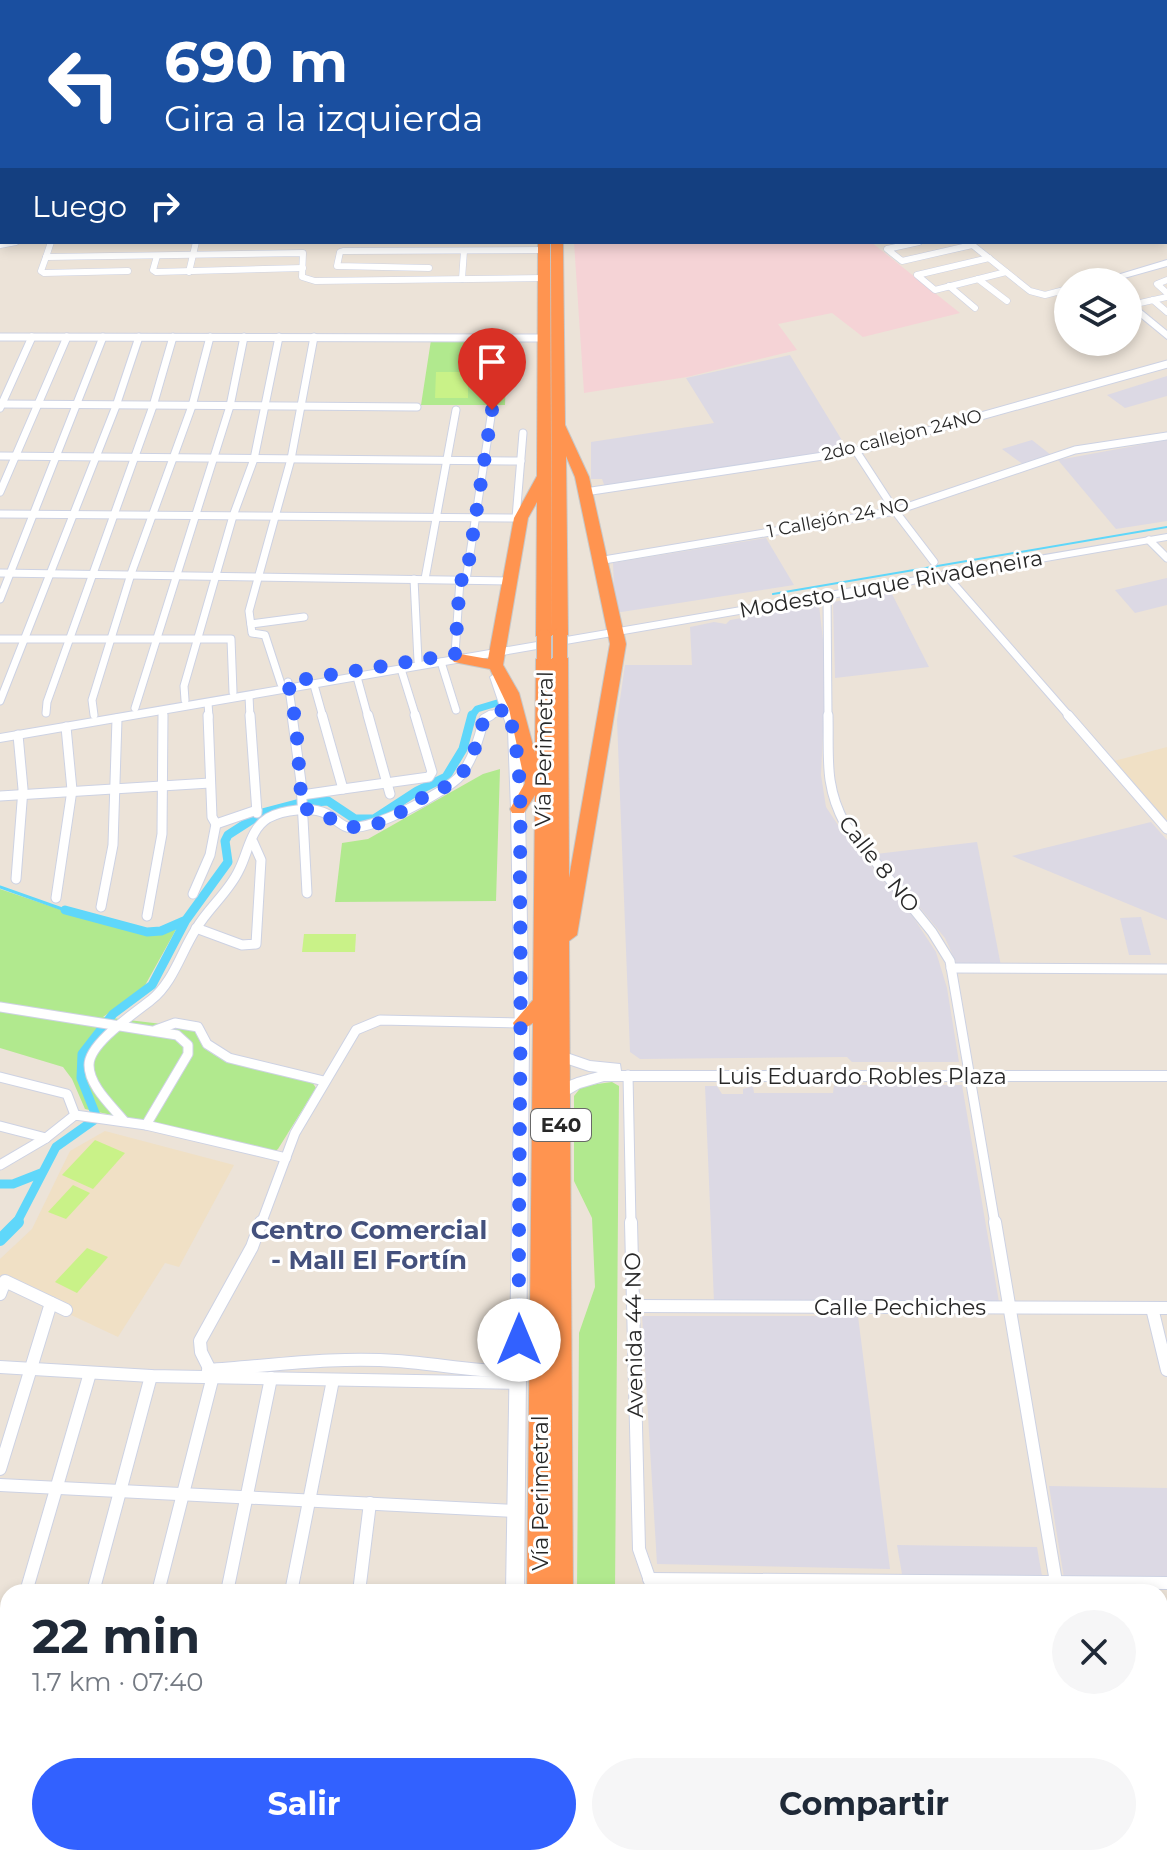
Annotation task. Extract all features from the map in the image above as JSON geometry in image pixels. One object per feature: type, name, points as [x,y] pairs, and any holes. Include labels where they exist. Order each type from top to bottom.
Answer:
[{"type":"highway","name":"Vía Perimetral","points":[[557,244],[560,427],[552,659],[561,1056],[561,1584]]},
{"type":"highway","name":"Vía Perimetral","points":[[544,246],[544,475],[552,635]]},
{"type":"highway","points":[[560,427],[582,477],[618,644],[560,979]]},
{"type":"highway","points":[[518,809],[538,775],[502,674],[498,654],[518,518],[544,475]]},
{"type":"highway","points":[[458,656],[498,654]]},
{"type":"highway","name":"Vía Perimetral","points":[[539,1584],[543,820],[538,775],[552,659]]},
{"type":"highway","points":[[522,1023],[542,1002]]},
{"type":"street","points":[[50,244],[41,271],[44,273],[128,271]]},
{"type":"street","points":[[189,272],[196,244]]},
{"type":"street","points":[[910,244],[887,249],[902,261],[970,244],[1036,294],[1054,291]]},
{"type":"street","points":[[429,268],[337,266],[341,251],[464,251],[544,246]]},
{"type":"street","points":[[462,279],[464,251]]},
{"type":"street","points":[[46,257],[303,253],[302,277],[315,281],[544,278]]},
{"type":"street","points":[[157,256],[154,271],[303,268]]},
{"type":"street","points":[[989,258],[917,275],[935,290],[1006,272]]},
{"type":"street","points":[[1142,271],[1167,265]]},
{"type":"street","points":[[1142,272],[1167,265]]},
{"type":"street","points":[[978,279],[1007,301]]},
{"type":"street","points":[[1142,301],[1167,295],[1157,284],[1167,280]]},
{"type":"street","points":[[949,286],[975,308]]},
{"type":"street","points":[[1153,300],[1167,312]]},
{"type":"street","points":[[1142,312],[1167,343]]},
{"type":"street","points":[[1142,320],[1167,336]]},
{"type":"street","points":[[0,337],[544,338]]},
{"type":"street","points":[[32,337],[1,406],[417,407]]},
{"type":"street","points":[[0,492],[67,337]]},
{"type":"street","points":[[0,599],[103,337]]},
{"type":"street","points":[[0,701],[116,406],[139,337]]},
{"type":"street","points":[[46,713],[69,639],[153,406],[173,337]]},
{"type":"street","points":[[94,715],[92,700],[131,574],[192,406],[210,337]]},
{"type":"street","points":[[135,708],[193,515],[230,406],[244,337]]},
{"type":"street","points":[[185,700],[184,686],[233,516],[254,459],[279,337]]},
{"type":"street","points":[[307,893],[302,802],[286,685],[265,635],[253,633],[249,611],[291,459],[314,337]]},
{"type":"street","name":"2do callejon 24NO","points":[[585,492],[856,451],[1167,364]]},
{"type":"street","points":[[425,579],[444,460],[456,410]]},
{"type":"street","points":[[458,656],[463,580],[492,410]]},
{"type":"street","points":[[0,514],[518,518],[523,433]]},
{"type":"street","name":"1 Callejón 24 NO","points":[[598,561],[895,511],[1075,450],[1167,436]]},
{"type":"street","points":[[856,451],[895,511],[934,562]]},
{"type":"street","points":[[0,456],[521,461]]},
{"type":"street","name":"Modesto Luque Rivadeneira","points":[[498,654],[615,631],[1167,537]]},
{"type":"street","points":[[1149,540],[1167,558]]},
{"type":"street","points":[[0,573],[511,581]]},
{"type":"street","points":[[945,574],[1167,829]]},
{"type":"street","points":[[414,579],[418,661]]},
{"type":"street","name":"Calle 8 NO","points":[[827,594],[829,789],[845,824],[932,932],[951,968],[1056,1582]]},
{"type":"street","points":[[251,624],[304,617]]},
{"type":"street","points":[[0,639],[231,639],[233,692]]},
{"type":"street","name":"Vía Perimetral","points":[[498,654],[495,675],[516,746],[522,1023],[515,1584]]},
{"type":"street","points":[[0,731],[458,656]]},
{"type":"street","points":[[0,738],[249,696],[286,685],[314,685],[441,662],[458,656]]},
{"type":"street","points":[[441,662],[456,710]]},
{"type":"street","points":[[216,824],[259,816],[343,789],[424,778],[432,772],[401,669]]},
{"type":"street","points":[[357,677],[390,794]]},
{"type":"street","points":[[314,685],[343,789]]},
{"type":"street","points":[[124,1121],[94,1083],[89,1065],[113,1025],[155,997],[167,982],[196,928],[238,873],[253,842],[259,816],[249,696]]},
{"type":"street","points":[[193,894],[210,855],[216,824],[210,809],[208,703]]},
{"type":"street","points":[[302,802],[346,827],[392,819],[460,776],[477,745],[484,719],[507,708]]},
{"type":"street","points":[[147,916],[162,834],[163,711]]},
{"type":"street","points":[[101,907],[113,845],[117,719]]},
{"type":"street","points":[[56,898],[65,851],[70,792],[72,751],[66,727]]},
{"type":"street","points":[[16,879],[24,795],[24,764],[18,735]]},
{"type":"street","points":[[0,796],[210,783]]},
{"type":"street","points":[[196,928],[242,945],[256,944],[261,860],[253,842]]},
{"type":"street","points":[[951,968],[1167,969]]},
{"type":"street","points":[[0,1007],[156,1030],[184,1039],[188,1054],[146,1125]]},
{"type":"street","points":[[519,1378],[333,1380],[212,1372],[202,1359],[200,1341],[252,1247],[295,1133],[356,1030],[380,1020],[522,1023]]},
{"type":"street","points":[[156,1030],[188,1023],[198,1027],[205,1042],[213,1049],[234,1059],[324,1081]]},
{"type":"street","name":"Luis Eduardo Robles Plaza","points":[[561,1056],[576,1063],[604,1068],[1167,1076]]},
{"type":"street","name":"Luis Eduardo Robles Plaza","points":[[561,1093],[587,1079],[628,1075],[970,1073],[1167,1068]]},
{"type":"street","name":"Avenida 44 NO","points":[[628,1075],[639,1549],[651,1584]]},
{"type":"street","points":[[0,1077],[67,1094],[75,1115]]},
{"type":"street","points":[[0,1165],[46,1138],[75,1115],[146,1125],[286,1158]]},
{"type":"street","points":[[0,1126],[46,1138]]},
{"type":"street","points":[[0,1294],[5,1281],[66,1310]]},
{"type":"street","points":[[0,1469],[51,1303]]},
{"type":"street","name":"Calle Pechiches","points":[[634,1306],[1167,1308]]},
{"type":"street","points":[[1152,1308],[1167,1370]]},
{"type":"street","points":[[0,1367],[151,1376],[349,1360],[397,1361],[519,1378]]},
{"type":"street","points":[[160,1584],[212,1372]]},
{"type":"street","points":[[28,1584],[90,1373]]},
{"type":"street","points":[[95,1584],[151,1376]]},
{"type":"street","points":[[229,1584],[271,1378]]},
{"type":"street","points":[[293,1584],[333,1380]]},
{"type":"street","points":[[0,1485],[517,1511]]},
{"type":"street","points":[[360,1584],[370,1503]]},
{"type":"street","points":[[649,1579],[1167,1583]]},
{"type":"shaded area","points":[[574,244],[874,244],[960,313],[863,337],[832,313],[778,324],[797,350],[687,377],[584,393]]},
{"type":"shaded area","points":[[790,355],[846,447],[835,452],[605,487],[602,479],[591,479],[591,442],[714,423],[686,378]]},
{"type":"shaded area","points":[[1167,376],[1167,396],[1125,408],[1107,395]]},
{"type":"shaded area","points":[[1032,440],[1051,455],[1024,465],[1002,449]]},
{"type":"shaded area","points":[[1167,440],[1167,521],[1116,529],[1058,460]]},
{"type":"shaded area","points":[[766,538],[794,585],[615,613],[613,563]]},
{"type":"shaded area","points":[[1167,578],[1167,605],[1135,613],[1115,590]]},
{"type":"shaded area","points":[[891,592],[929,667],[835,678],[833,602]]},
{"type":"shaded area","points":[[819,605],[826,667],[821,775],[826,807],[913,917],[936,952],[947,988],[959,1062],[852,1062],[847,1057],[640,1059],[630,1052],[617,720],[625,665],[692,665],[690,627],[714,622],[726,624],[730,620]]},
{"type":"shaded area","points":[[1167,747],[1167,822],[1114,761]]},
{"type":"shaded area","points":[[1151,822],[1167,840],[1167,920],[1012,856]]},
{"type":"shaded area","points":[[977,842],[1001,966],[957,964],[945,938],[876,854]]},
{"type":"shaded area","points":[[1141,917],[1151,955],[1129,955],[1120,918]]},
{"type":"shaded area","points":[[834,1085],[962,1085],[999,1302],[714,1302],[705,1086],[717,1086],[722,1094],[743,1094],[743,1089],[753,1086],[754,1093],[833,1093]]},
{"type":"shaded area","points":[[105,1131],[234,1165],[179,1267],[165,1263],[118,1337],[69,1314],[72,1309],[0,1276],[0,1259],[32,1229],[70,1151]]},
{"type":"shaded area","points":[[642,1316],[858,1316],[890,1569],[657,1564]]},
{"type":"shaded area","points":[[1049,1486],[1167,1488],[1167,1580],[1064,1578]]},
{"type":"shaded area","points":[[897,1545],[1037,1547],[1042,1576],[902,1574]]},
{"type":"green space","points":[[431,340],[480,341],[480,350],[507,350],[505,405],[421,405]]},
{"type":"green space","points":[[436,372],[468,372],[468,398],[435,398]]},
{"type":"green space","points":[[500,769],[496,901],[335,902],[342,843],[368,839],[483,774]]},
{"type":"green space","points":[[0,889],[94,921],[148,934],[178,926],[143,989],[103,1017],[196,1028],[204,1048],[216,1056],[312,1082],[316,1088],[278,1149],[274,1152],[85,1109],[72,1079],[63,1067],[0,1048]]},
{"type":"green space","points":[[304,934],[356,934],[355,952],[302,952]]},
{"type":"green space","points":[[612,1082],[619,1086],[615,1584],[577,1584],[579,1333],[595,1287],[592,1218],[574,1181],[574,1096],[582,1086]]},
{"type":"green space","points":[[95,1140],[125,1153],[93,1189],[62,1175]]},
{"type":"green space","points":[[73,1185],[90,1193],[66,1219],[48,1212]]},
{"type":"green space","points":[[87,1248],[108,1257],[77,1293],[55,1282]]},
{"type":"waterway","points":[[773,594],[1167,527]]},
{"type":"waterway","points":[[472,716],[477,709],[497,703]]},
{"type":"waterway","points":[[16,1224],[56,1147],[97,1118],[81,1078],[82,1054],[113,1014],[152,985],[186,920],[228,862],[225,841],[228,835],[262,813],[300,803],[328,801],[355,819],[374,819],[417,791],[446,777],[463,749],[472,716]]},
{"type":"waterway","points":[[0,887],[65,910]]},
{"type":"waterway","points":[[65,910],[147,932],[161,931],[184,921]]},
{"type":"waterway","points":[[0,1184],[13,1184],[41,1173]]},
{"type":"waterway","points":[[0,1240],[16,1224]]},
{"type":"district","name":"Centro Comercial - Mall El Fortín","points":[[369,1245]]},
{"type":"route","points":[[492,410],[466,580],[460,580],[455,654],[288,682],[296,724],[302,809],[324,812],[346,827],[372,825],[392,819],[432,792],[452,783],[460,776],[475,750],[484,719],[507,708],[516,746],[520,870],[519,1340]]}]
